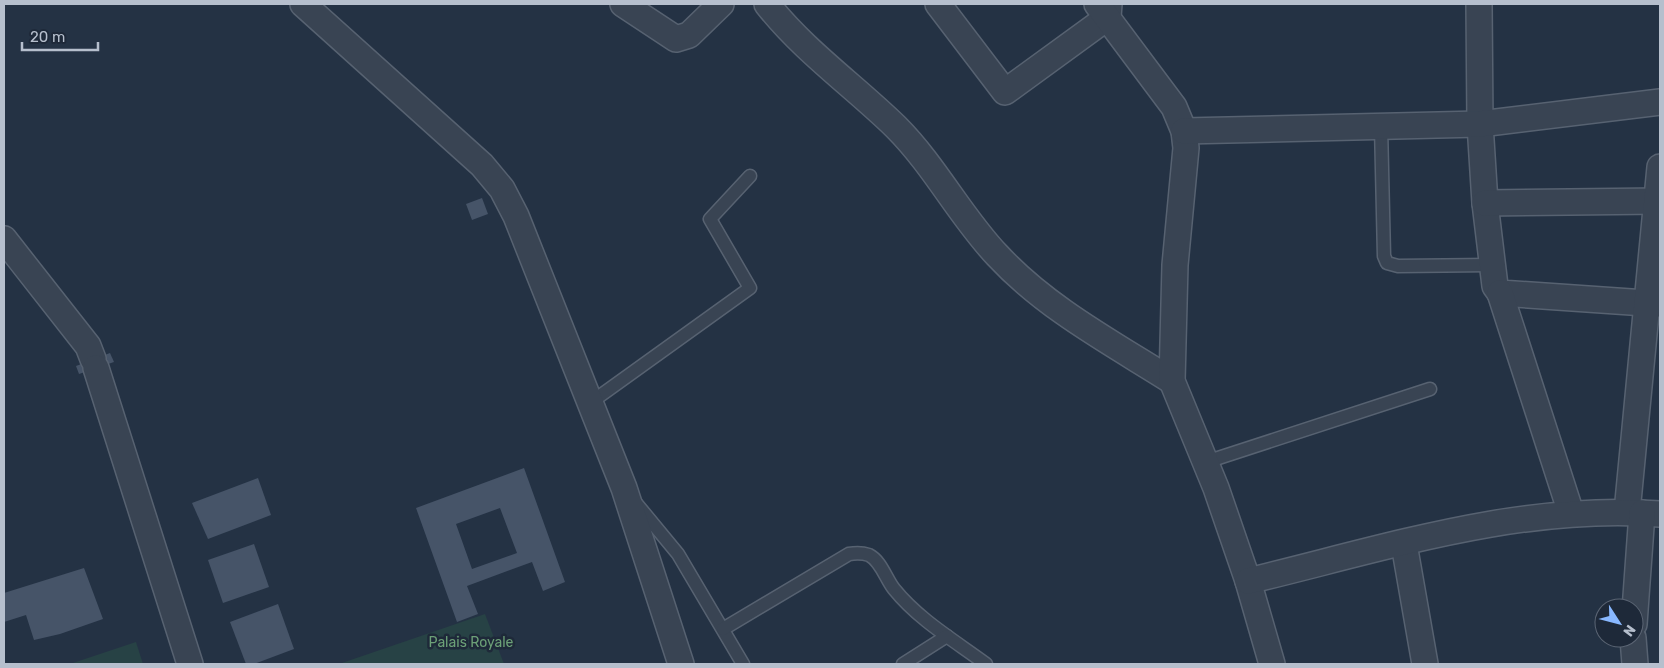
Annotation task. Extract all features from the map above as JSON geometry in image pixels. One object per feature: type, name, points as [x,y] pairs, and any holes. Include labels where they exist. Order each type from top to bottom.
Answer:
[{"type":"street","points":[[303,4],[482,165],[502,189],[516,216],[624,488],[682,664]]},
{"type":"street","points":[[623,4],[676,39],[689,35],[721,4]]},
{"type":"street","points":[[768,4],[809,49],[897,128],[925,160],[995,254],[1021,279],[1052,304],[1172,382]]},
{"type":"street","points":[[938,4],[1005,92],[1105,8],[1174,107],[1184,131],[1186,148],[1175,265],[1172,382],[1206,462],[1248,581],[1272,664]]},
{"type":"street","points":[[1479,4],[1480,124],[1485,203],[1495,286],[1500,293],[1571,513]]},
{"type":"street","points":[[1184,131],[1480,124],[1660,102]]},
{"type":"street","points":[[1636,598],[1643,513],[1660,167]]},
{"type":"street","points":[[1485,203],[1659,201]]},
{"type":"street","points":[[4,239],[88,346],[190,664]]},
{"type":"street","points":[[1500,293],[1654,304]]},
{"type":"street","points":[[1248,581],[1459,531],[1571,513],[1643,513]]},
{"type":"street","points":[[1404,544],[1425,664]]},
{"type":"street","points":[[1633,648],[1634,664]]},
{"type":"lane","points":[[1381,126],[1384,256],[1387,263],[1398,266],[1492,265]]},
{"type":"lane","points":[[590,402],[750,288],[710,219],[750,176]]},
{"type":"lane","points":[[1206,462],[1430,389]]},
{"type":"lane","points":[[624,488],[678,554],[743,664]]},
{"type":"lane","points":[[723,629],[850,554],[859,553],[869,555],[877,563],[892,587],[906,603],[986,664]]},
{"type":"lane","points":[[903,664],[947,636]]},
{"type":"green space","name":"Palais Royale","points":[[485,614],[504,664],[339,664]]},
{"type":"green space","points":[[136,642],[143,664],[70,664]]},
{"type":"building","points":[[482,198],[488,214],[472,220],[466,204]]},
{"type":"building","points":[[110,353],[114,362],[79,374],[76,366]]},
{"type":"building","points":[[524,468],[565,582],[543,591],[532,562],[467,586],[478,614],[457,622],[416,508]],"holes":[[[500,508],[517,553],[472,569],[456,524]]]},
{"type":"building","points":[[258,478],[271,515],[208,539],[192,503]]},
{"type":"building","points":[[254,544],[269,587],[223,603],[208,560]]},
{"type":"building","points":[[84,568],[103,619],[60,634],[34,640],[26,615],[4,622],[4,593]]},
{"type":"building","points":[[278,604],[294,649],[254,664],[246,664],[230,622]]}]
